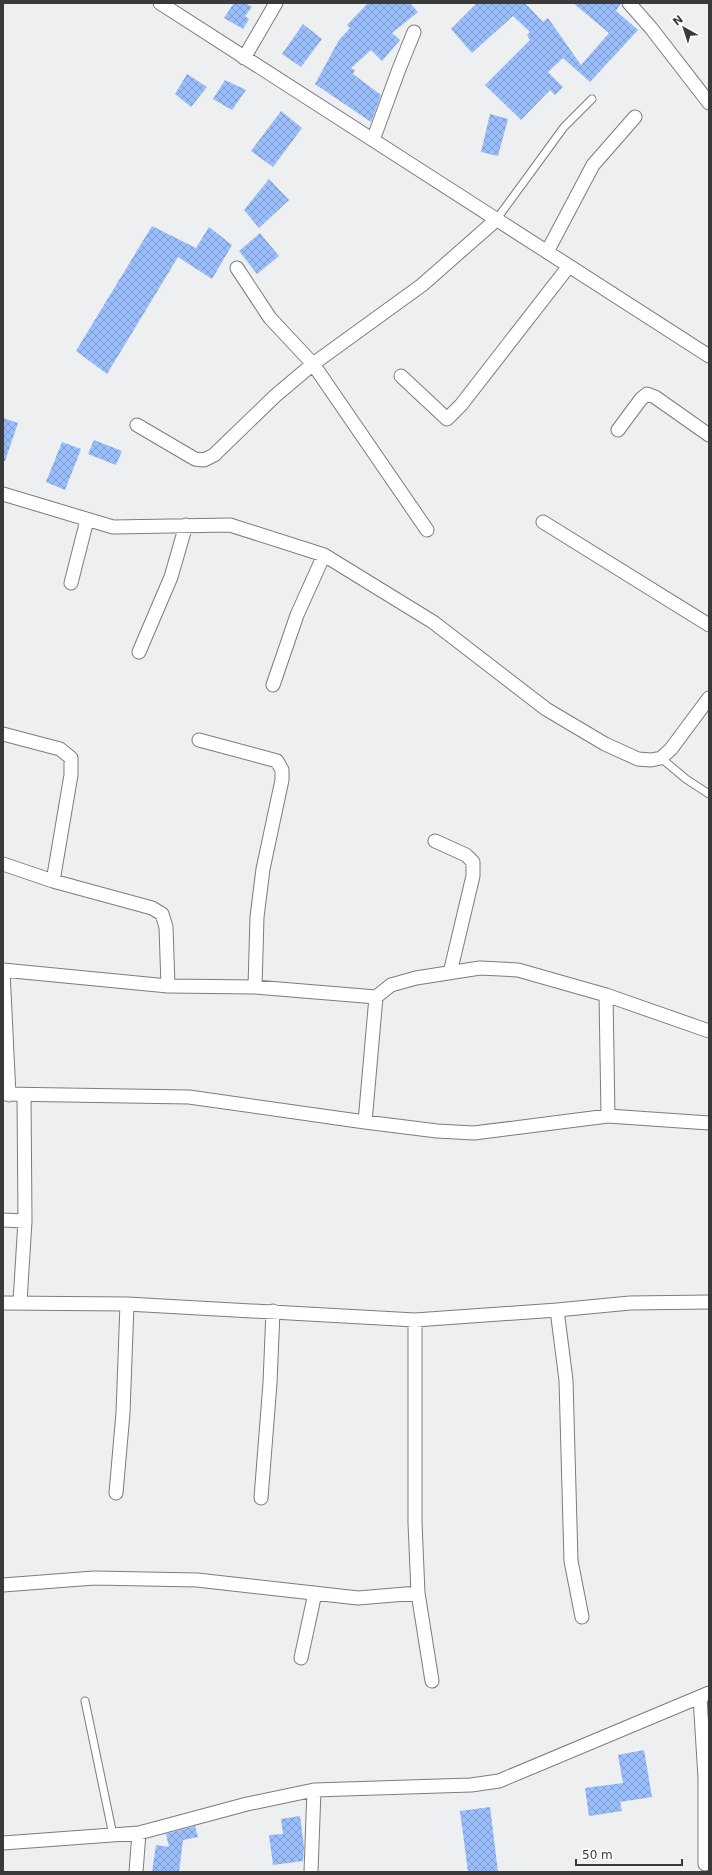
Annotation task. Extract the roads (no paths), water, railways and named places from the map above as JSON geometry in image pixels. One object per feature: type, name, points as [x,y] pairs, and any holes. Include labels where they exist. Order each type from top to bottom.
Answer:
[{"type":"street","points":[[160,3],[709,356]]},
{"type":"street","points":[[244,58],[276,3]]},
{"type":"street","points":[[629,3],[651,28],[709,103]]},
{"type":"street","points":[[373,140],[414,32]]},
{"type":"street","points":[[547,252],[572,202],[594,165],[635,117]]},
{"type":"street","points":[[137,425],[195,459],[204,460],[214,455],[275,396],[313,364],[422,285],[496,220]]},
{"type":"street","points":[[401,376],[447,419],[461,405],[569,266]]},
{"type":"street","points":[[237,268],[270,318],[313,364],[427,530]]},
{"type":"street","points":[[618,430],[641,398],[648,394],[655,397],[709,435]]},
{"type":"street","points":[[3,494],[113,528],[230,525],[324,555],[433,622],[546,710],[605,744],[638,759],[651,760],[661,758],[671,749],[709,698]]},
{"type":"street","points":[[71,583],[87,520]]},
{"type":"street","points":[[543,522],[709,625]]},
{"type":"street","points":[[139,652],[171,578],[186,525]]},
{"type":"street","points":[[273,684],[297,615],[324,555]]},
{"type":"street","points":[[3,734],[60,749],[71,758],[71,775],[54,881]]},
{"type":"street","points":[[199,740],[277,761],[282,770],[282,780],[263,868],[257,917],[255,987]]},
{"type":"street","points":[[435,841],[466,855],[473,862],[472,876],[450,973]]},
{"type":"street","points":[[3,864],[54,881],[152,908],[162,914],[166,927],[168,986]]},
{"type":"street","points":[[709,1031],[606,995],[518,970],[480,968],[416,978],[391,985],[376,997],[255,987],[168,986],[3,970],[6,1095],[189,1097],[365,1122],[437,1131],[474,1133],[608,1116],[709,1122]]},
{"type":"street","points":[[606,995],[608,1116]]},
{"type":"street","points":[[365,1122],[376,997]]},
{"type":"street","points":[[20,1302],[25,1221],[24,1096]]},
{"type":"street","points":[[3,1220],[25,1221]]},
{"type":"street","points":[[3,1303],[127,1304],[415,1320],[557,1310],[630,1302],[709,1302]]},
{"type":"street","points":[[116,1493],[123,1413],[127,1304]]},
{"type":"street","points":[[557,1310],[566,1380],[571,1562],[582,1617]]},
{"type":"street","points":[[261,1498],[270,1383],[273,1311]]},
{"type":"street","points":[[415,1320],[415,1524],[418,1593],[432,1681]]},
{"type":"street","points":[[3,1585],[94,1578],[198,1580],[358,1598],[418,1593]]},
{"type":"street","points":[[301,1658],[315,1593]]},
{"type":"street","points":[[3,1843],[139,1833],[248,1804],[314,1790],[471,1785],[499,1781],[705,1695],[704,1864]]},
{"type":"street","points":[[311,1872],[314,1790]]},
{"type":"street","points":[[136,1872],[139,1833]]},
{"type":"lane","points":[[496,220],[564,126],[592,99]]},
{"type":"lane","points":[[661,758],[686,779],[709,794]]},
{"type":"lane","points":[[85,1701],[112,1835]]}]
